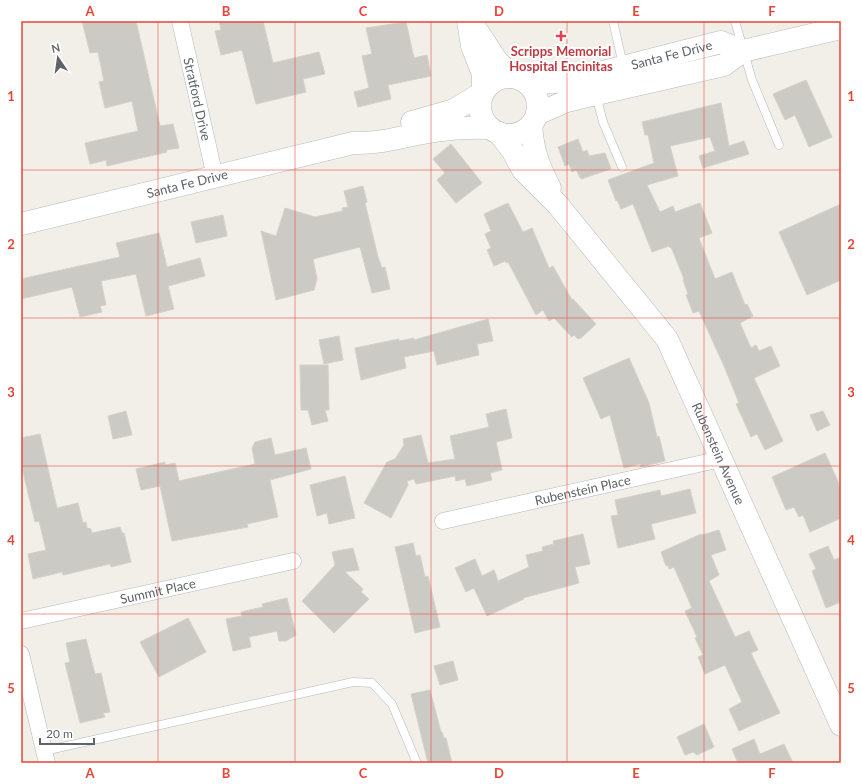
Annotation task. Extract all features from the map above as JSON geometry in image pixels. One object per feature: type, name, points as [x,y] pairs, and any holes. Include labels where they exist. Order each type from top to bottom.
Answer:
[{"type":"main road","points":[[469,21],[484,40],[497,61],[521,81],[537,98],[534,120],[526,130],[513,135],[494,131],[481,116],[479,108],[483,92],[483,74],[472,46],[469,21]]},
{"type":"main road","name":"Santa Fe Drive","points":[[534,120],[567,101],[724,65],[743,51],[841,28]]},
{"type":"main road","name":"Santa Fe Drive","points":[[521,81],[568,81],[721,42],[743,51]]},
{"type":"main road","points":[[483,92],[491,82],[502,77],[521,81]]},
{"type":"main road","name":"Santa Fe Drive","points":[[353,143],[371,132],[454,110],[483,92]]},
{"type":"main road","name":"Rubenstein Avenue","points":[[534,120],[532,146],[537,164],[558,205]]},
{"type":"main road","name":"Santa Fe Drive","points":[[21,224],[353,143],[374,144],[434,131],[458,128],[494,131]]},
{"type":"main road","name":"Rubenstein Avenue","points":[[494,131],[512,150],[523,170],[558,205],[667,339],[841,725]]},
{"type":"street","name":"Stratford Drive","points":[[180,21],[216,177]]},
{"type":"street","name":"Rubenstein Place","points":[[443,521],[721,459]]},
{"type":"street","name":"Summit Place","points":[[21,621],[294,561]]},
{"type":"street","points":[[21,654],[46,757]]},
{"type":"lane","points":[[613,21],[623,66]]},
{"type":"lane","points":[[734,21],[752,80],[779,145]]},
{"type":"lane","points":[[596,94],[603,122],[622,167]]},
{"type":"lane","points":[[46,757],[353,682],[372,683],[392,704],[417,763]]},
{"type":"building","points":[[82,21],[136,21],[160,126],[173,124],[179,148],[166,150],[167,152],[107,166],[106,160],[90,164],[85,143],[138,131],[132,101],[105,108],[99,82],[104,81],[98,52],[90,53]]},
{"type":"building","points":[[219,21],[263,21],[273,63],[319,52],[325,74],[303,79],[306,92],[256,104],[242,50],[221,55],[215,31],[221,30]]},
{"type":"building","points":[[406,22],[414,58],[427,55],[431,76],[388,85],[391,99],[358,107],[354,92],[369,88],[362,56],[372,54],[366,28]]},
{"type":"building","points":[[806,80],[832,137],[809,147],[795,115],[785,120],[773,94]]},
{"type":"building","points":[[721,103],[729,146],[744,141],[749,154],[703,168],[699,156],[715,151],[710,137],[670,146],[678,176],[647,185],[660,212],[673,206],[675,212],[700,203],[712,233],[699,238],[715,279],[732,272],[745,305],[747,304],[753,316],[740,323],[751,348],[756,345],[759,351],[771,346],[780,366],[754,378],[783,441],[765,450],[757,434],[751,437],[736,404],[739,403],[724,366],[699,311],[693,313],[686,295],[688,294],[683,280],[684,279],[671,247],[670,248],[669,246],[652,252],[633,204],[621,209],[617,200],[616,201],[608,180],[654,163],[648,135],[645,135],[642,122]]},
{"type":"building","points":[[578,139],[583,152],[587,150],[589,156],[605,153],[611,169],[581,179],[576,170],[572,172],[569,164],[565,166],[558,147]]},
{"type":"building","points":[[451,144],[482,183],[456,203],[437,180],[445,173],[433,159]]},
{"type":"building","points":[[363,186],[367,202],[365,203],[378,257],[382,268],[385,267],[390,289],[372,293],[360,247],[313,259],[317,279],[314,290],[276,300],[261,231],[276,236],[285,208],[315,217],[343,211],[342,208],[348,207],[344,191]]},
{"type":"building","points":[[508,203],[523,232],[532,228],[549,268],[553,266],[572,300],[573,299],[596,324],[581,338],[578,339],[574,335],[572,337],[554,318],[549,321],[543,310],[536,315],[508,262],[506,263],[505,261],[494,266],[487,250],[491,248],[485,234],[491,231],[484,214]]},
{"type":"building","points":[[841,204],[841,280],[807,295],[779,232]]},
{"type":"building","points":[[223,215],[227,236],[196,243],[191,222]]},
{"type":"building","points":[[159,233],[167,267],[200,258],[205,276],[168,286],[174,309],[146,316],[136,274],[101,281],[106,305],[100,306],[102,312],[80,317],[72,287],[21,299],[21,279],[120,257],[116,243]]},
{"type":"building","points":[[488,319],[493,341],[477,344],[479,355],[437,365],[434,351],[404,357],[406,368],[361,380],[355,348],[399,339],[399,341],[414,338],[414,340]]},
{"type":"building","points":[[339,336],[343,360],[324,364],[319,340]]},
{"type":"building","points":[[629,358],[649,403],[657,437],[659,436],[665,461],[641,467],[640,464],[624,468],[610,415],[601,419],[583,378]]},
{"type":"building","points":[[300,365],[328,365],[329,410],[325,410],[328,421],[312,425],[308,410],[301,410]]},
{"type":"building","points":[[506,409],[512,438],[496,442],[502,470],[490,473],[492,480],[467,486],[465,479],[456,481],[455,476],[416,484],[414,479],[407,481],[408,485],[391,518],[364,503],[387,462],[395,459],[404,445],[403,439],[421,435],[428,463],[455,459],[450,436],[489,427],[486,414]]},
{"type":"building","points":[[126,411],[132,435],[113,439],[108,416]]},
{"type":"building","points":[[823,411],[830,425],[817,431],[810,415]]},
{"type":"building","points":[[40,434],[57,508],[78,503],[83,523],[86,522],[87,528],[91,529],[92,533],[120,527],[122,533],[124,533],[131,562],[111,567],[110,564],[63,575],[62,572],[33,579],[28,554],[46,550],[39,521],[35,522],[21,464],[21,438]]},
{"type":"building","points":[[271,438],[275,455],[306,448],[311,469],[270,480],[278,517],[247,524],[248,527],[172,541],[160,486],[141,490],[136,469],[165,462],[165,465],[175,463],[179,481],[255,464],[252,448],[255,442]]},
{"type":"building","points":[[825,453],[841,488],[841,518],[810,532],[803,515],[799,517],[794,507],[786,510],[772,477]]},
{"type":"building","points":[[345,476],[355,518],[329,524],[327,513],[317,516],[310,485]]},
{"type":"building","points":[[690,489],[696,513],[651,524],[655,539],[618,548],[611,516],[618,515],[615,500],[660,490],[661,496]]},
{"type":"building","points":[[719,530],[726,550],[711,555],[719,575],[709,581],[735,637],[749,631],[758,650],[751,653],[780,713],[739,731],[729,709],[742,702],[725,665],[705,674],[698,657],[703,655],[695,638],[697,637],[685,611],[692,608],[674,567],[669,569],[668,565],[666,566],[661,552],[701,534]]},
{"type":"building","points":[[583,534],[590,564],[575,567],[579,583],[523,598],[524,599],[487,616],[474,588],[466,592],[455,568],[475,559],[482,576],[494,570],[498,581],[529,567],[526,555],[543,551],[542,547],[554,544],[553,541]]},
{"type":"building","points":[[413,543],[416,556],[420,555],[425,577],[428,576],[440,627],[415,633],[395,547]]},
{"type":"building","points":[[828,546],[834,560],[841,557],[841,602],[826,608],[812,571],[816,569],[809,554]]},
{"type":"building","points":[[353,548],[359,570],[345,572],[363,589],[361,592],[369,599],[334,633],[302,601],[335,565],[332,552]]},
{"type":"building","points":[[287,598],[296,635],[286,641],[279,641],[277,631],[249,637],[251,647],[233,651],[226,619],[242,616],[241,612],[263,607],[262,604]]},
{"type":"building","points":[[188,618],[206,652],[159,677],[140,642]]},
{"type":"building","points":[[86,639],[95,674],[101,673],[110,712],[103,713],[105,717],[80,723],[65,663],[70,662],[66,643]]},
{"type":"building","points":[[453,661],[458,680],[440,685],[434,666]]},
{"type":"building","points":[[430,690],[441,732],[444,738],[446,738],[452,763],[428,763],[411,694]]},
{"type":"building","points":[[704,724],[714,747],[697,755],[693,752],[685,755],[677,737]]},
{"type":"building","points":[[754,739],[760,754],[784,744],[793,763],[738,763],[732,749]]},
{"type":"place","name":"Scripps Memorial Hospital Encinitas","points":[[561,36]]}]
